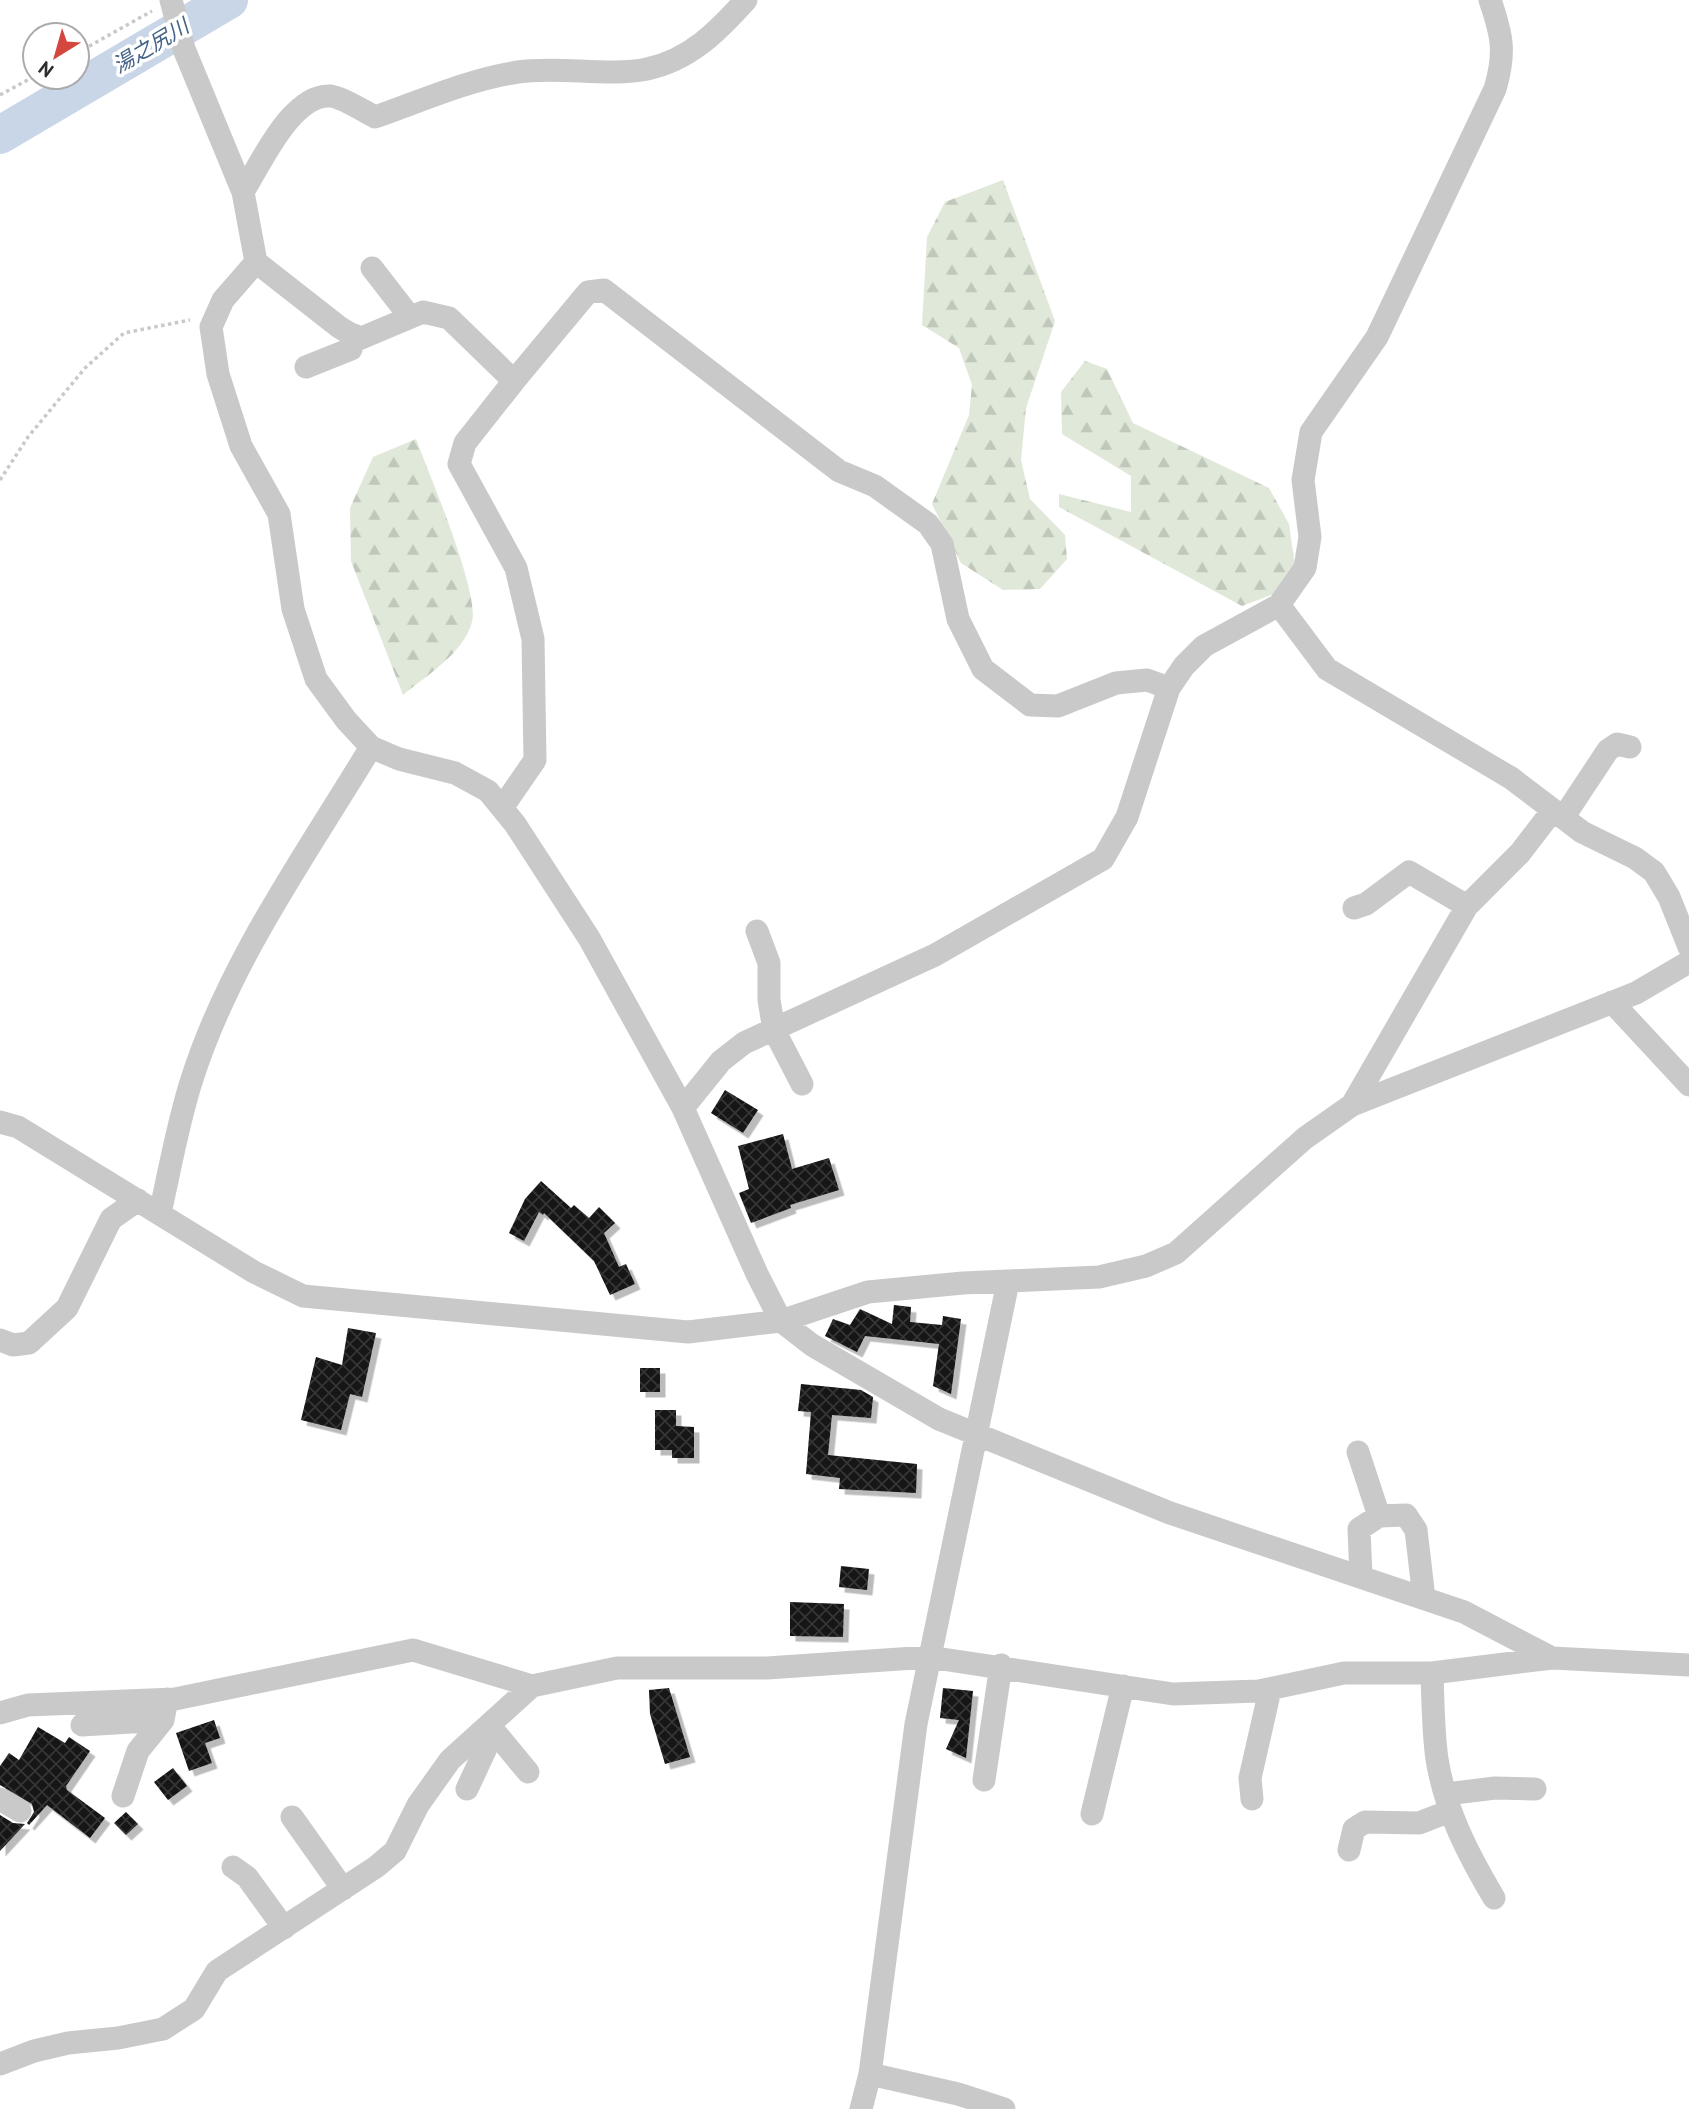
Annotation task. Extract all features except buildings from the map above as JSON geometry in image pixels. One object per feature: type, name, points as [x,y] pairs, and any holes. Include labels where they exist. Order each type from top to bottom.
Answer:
[{"type":"street","points":[[171,0],[184,49],[243,192],[256,262],[359,339],[423,312],[449,318],[514,381]]},
{"type":"street","points":[[243,192],[288,121],[307,100],[332,96],[375,117],[486,79],[520,72],[645,70],[683,56],[712,37],[746,0]]},
{"type":"street","points":[[683,1108],[721,1062],[744,1043],[935,955],[1103,859],[1127,817],[1169,688],[1204,646],[1279,605],[1305,568],[1310,537],[1303,480],[1311,432],[1377,337],[1495,89],[1503,62],[1501,33],[1490,0]]},
{"type":"street","points":[[256,262],[223,300],[211,327],[218,374],[241,446],[279,514],[293,609],[316,679],[346,720],[372,747],[400,759],[455,773],[488,792],[502,808],[589,938],[683,1108],[781,1321],[812,1345],[868,1380],[939,1419],[1170,1513],[1464,1612],[1552,1658]]},
{"type":"street","points":[[372,268],[410,317]]},
{"type":"street","points":[[502,808],[535,760],[533,639],[516,568],[459,464],[465,443],[588,292],[604,290],[839,471],[875,486],[928,524],[942,544],[958,619],[983,669],[1030,705],[1059,706],[1116,683],[1146,681],[1169,688]]},
{"type":"street","points":[[306,368],[351,349],[354,335]]},
{"type":"street","points":[[1279,605],[1326,669],[1511,778],[1582,832],[1635,858],[1654,872],[1669,897],[1689,947]]},
{"type":"street","points":[[1352,1105],[1444,941],[1467,906],[1558,814],[1608,750],[1618,744],[1630,747]]},
{"type":"street","points":[[160,1213],[192,1079],[212,1027],[250,949],[372,747]]},
{"type":"street","points":[[1354,908],[1366,904],[1409,872],[1467,906]]},
{"type":"street","points":[[757,931],[769,963],[769,1000],[774,1030],[802,1084]]},
{"type":"street","points":[[0,1122],[18,1127],[254,1272],[303,1296],[688,1332],[781,1321],[868,1292],[963,1283],[1099,1277],[1146,1266],[1176,1253],[1305,1138],[1352,1105],[1636,993],[1689,962]]},
{"type":"street","points":[[1612,1002],[1689,1086]]},
{"type":"street","points":[[0,1340],[13,1345],[29,1343],[67,1308],[111,1219],[138,1200]]},
{"type":"street","points":[[862,2109],[870,2074],[916,1724],[1007,1282]]},
{"type":"street","points":[[1358,1452],[1379,1516]]},
{"type":"street","points":[[1361,1577],[1359,1528],[1379,1516],[1406,1516],[1416,1530],[1424,1598]]},
{"type":"street","points":[[82,1726],[413,1650],[532,1686],[617,1668],[766,1668],[929,1657],[1001,1665],[1173,1694],[1269,1690],[1344,1673],[1432,1672],[1552,1658],[1689,1665]]},
{"type":"street","points":[[984,1780],[1001,1665]]},
{"type":"street","points":[[1432,1672],[1437,1759],[1448,1802],[1466,1851],[1494,1898]]},
{"type":"street","points":[[0,2064],[34,2051],[68,2043],[118,2038],[163,2029],[194,2009],[217,1971],[343,1889],[395,1851],[418,1805],[450,1759],[492,1728],[532,1686]]},
{"type":"street","points":[[1093,1814],[1123,1686]]},
{"type":"street","points":[[1252,1799],[1251,1778],[1269,1690]]},
{"type":"street","points":[[0,1713],[28,1705],[165,1709]]},
{"type":"street","points":[[123,1796],[138,1751],[165,1709]]},
{"type":"street","points":[[492,1728],[527,1772]]},
{"type":"street","points":[[467,1789],[492,1728]]},
{"type":"street","points":[[1349,1850],[1354,1829],[1366,1822],[1419,1823],[1448,1802],[1495,1788],[1535,1788]]},
{"type":"street","points":[[0,1799],[20,1811]]},
{"type":"street","points":[[292,1817],[343,1889]]},
{"type":"street","points":[[233,1867],[247,1877],[284,1928]]},
{"type":"street","points":[[870,2074],[958,2094],[1004,2109]]},
{"type":"path","points":[[91,45],[171,0]]},
{"type":"path","points":[[0,95],[21,84]]},
{"type":"path","points":[[0,480],[28,437],[85,368],[124,333],[217,315]]},
{"type":"green space","points":[[1003,180],[1055,321],[1026,408],[1021,460],[1030,499],[1065,535],[1067,559],[1040,589],[1003,590],[961,563],[932,504],[969,415],[972,385],[959,348],[922,325],[927,237],[945,202]]},
{"type":"green space","points":[[1085,361],[1107,369],[1133,423],[1269,488],[1289,524],[1295,566],[1279,592],[1242,606],[1059,507],[1059,494],[1131,512],[1131,476],[1062,434],[1061,392]]},
{"type":"green space","points":[[416,439],[461,560],[472,607],[472,622],[453,654],[403,695],[351,561],[350,508],[373,457]]},
{"type":"waterway","name":"湯之尻川","points":[[0,135],[229,0]]}]
